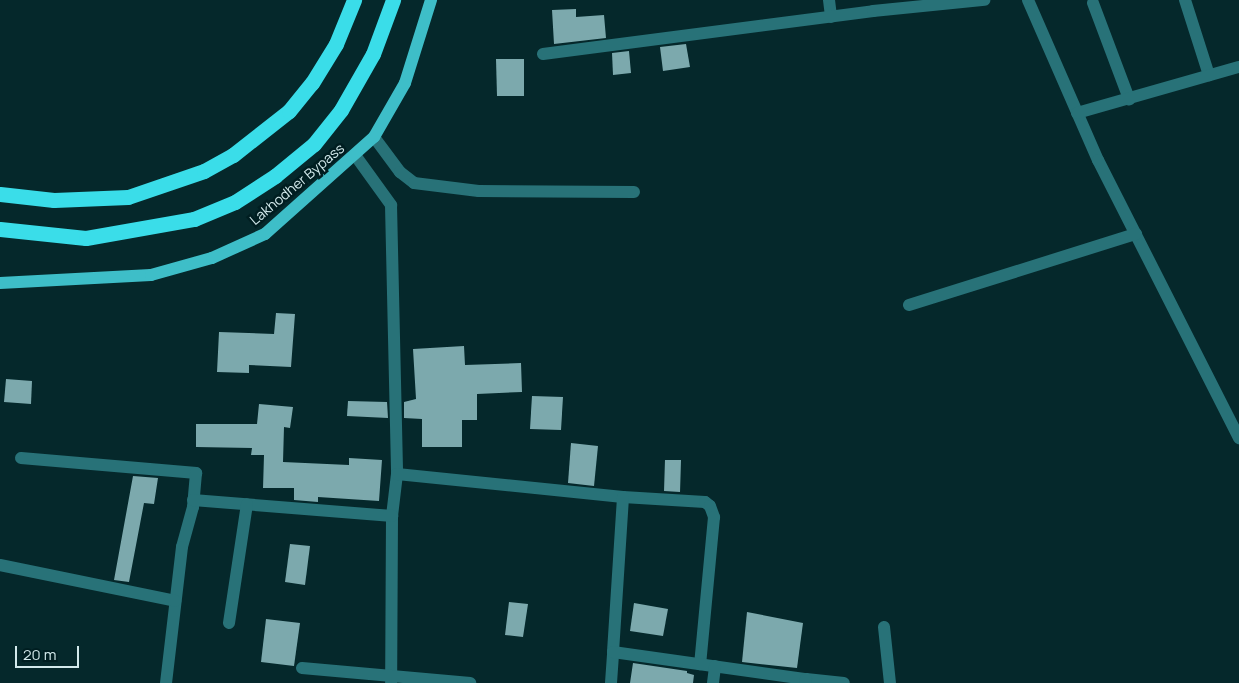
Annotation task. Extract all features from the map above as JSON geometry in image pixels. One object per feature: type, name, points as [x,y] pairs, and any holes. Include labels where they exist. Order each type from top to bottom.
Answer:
[{"type":"highway","points":[[0,194],[54,200],[128,198],[172,185],[234,155],[289,111],[312,83],[336,44],[354,0]]},
{"type":"highway","points":[[0,229],[50,236],[86,238],[194,219],[234,202],[275,176],[314,144],[341,110],[373,54],[393,0]]},
{"type":"main road","name":"Lakhodher Bypass","points":[[0,283],[151,275],[212,258],[265,234],[374,137],[405,83],[431,0]]},
{"type":"street","points":[[829,0],[831,17]]},
{"type":"street","points":[[543,54],[831,17],[984,0]]},
{"type":"street","points":[[1028,0],[1078,113],[1136,234],[1239,438]]},
{"type":"street","points":[[1185,0],[1210,75]]},
{"type":"street","points":[[1093,2],[1129,99]]},
{"type":"street","points":[[1078,113],[1239,67]]},
{"type":"street","points":[[374,137],[400,172],[414,184],[479,191],[634,192]]},
{"type":"street","points":[[355,155],[390,205],[397,474],[392,516],[390,680]]},
{"type":"street","points":[[909,305],[1136,234]]},
{"type":"street","points":[[21,458],[196,473],[175,601],[166,683]]},
{"type":"street","points":[[397,474],[623,497],[705,502],[710,506],[714,517],[700,664]]},
{"type":"street","points":[[611,683],[623,497]]},
{"type":"street","points":[[193,500],[392,516]]},
{"type":"street","points":[[229,623],[247,504]]},
{"type":"street","points":[[0,565],[175,601]]},
{"type":"street","points":[[884,627],[890,683]]},
{"type":"street","points":[[613,652],[806,681],[844,683]]},
{"type":"street","points":[[714,683],[716,666]]},
{"type":"street","points":[[302,668],[390,680],[470,683]]},
{"type":"building","points":[[576,9],[576,17],[604,15],[606,38],[554,44],[552,10]]},
{"type":"building","points":[[686,44],[690,67],[663,71],[660,47]]},
{"type":"building","points":[[629,51],[631,73],[613,75],[612,53]]},
{"type":"building","points":[[496,59],[524,59],[524,96],[497,96]]},
{"type":"building","points":[[276,313],[295,314],[291,367],[249,365],[249,373],[217,372],[219,332],[274,334]]},
{"type":"building","points":[[464,346],[465,365],[521,363],[522,392],[477,394],[477,420],[462,420],[462,447],[422,447],[422,419],[404,418],[404,402],[416,399],[413,349]]},
{"type":"building","points":[[6,379],[32,381],[31,404],[4,402]]},
{"type":"building","points":[[532,396],[563,397],[561,430],[530,429]]},
{"type":"building","points":[[348,401],[387,402],[388,418],[347,416]]},
{"type":"building","points":[[259,404],[293,407],[290,428],[284,427],[283,462],[349,465],[349,458],[382,460],[379,501],[318,497],[318,502],[294,500],[294,488],[263,488],[264,455],[251,455],[252,448],[196,447],[196,424],[257,424]]},
{"type":"building","points":[[571,443],[598,446],[594,486],[568,483]]},
{"type":"building","points":[[665,460],[681,460],[680,492],[664,491]]},
{"type":"building","points":[[133,476],[158,478],[154,504],[144,503],[129,582],[114,580]]},
{"type":"building","points":[[290,544],[310,546],[305,585],[285,582]]},
{"type":"building","points":[[509,602],[528,604],[523,637],[505,635]]},
{"type":"building","points":[[634,603],[668,609],[663,636],[630,631]]},
{"type":"building","points":[[747,612],[803,623],[797,668],[742,662]]},
{"type":"building","points":[[266,619],[300,623],[294,666],[261,662]]},
{"type":"building","points":[[633,663],[687,671],[687,673],[694,675],[693,683],[630,683]]}]
